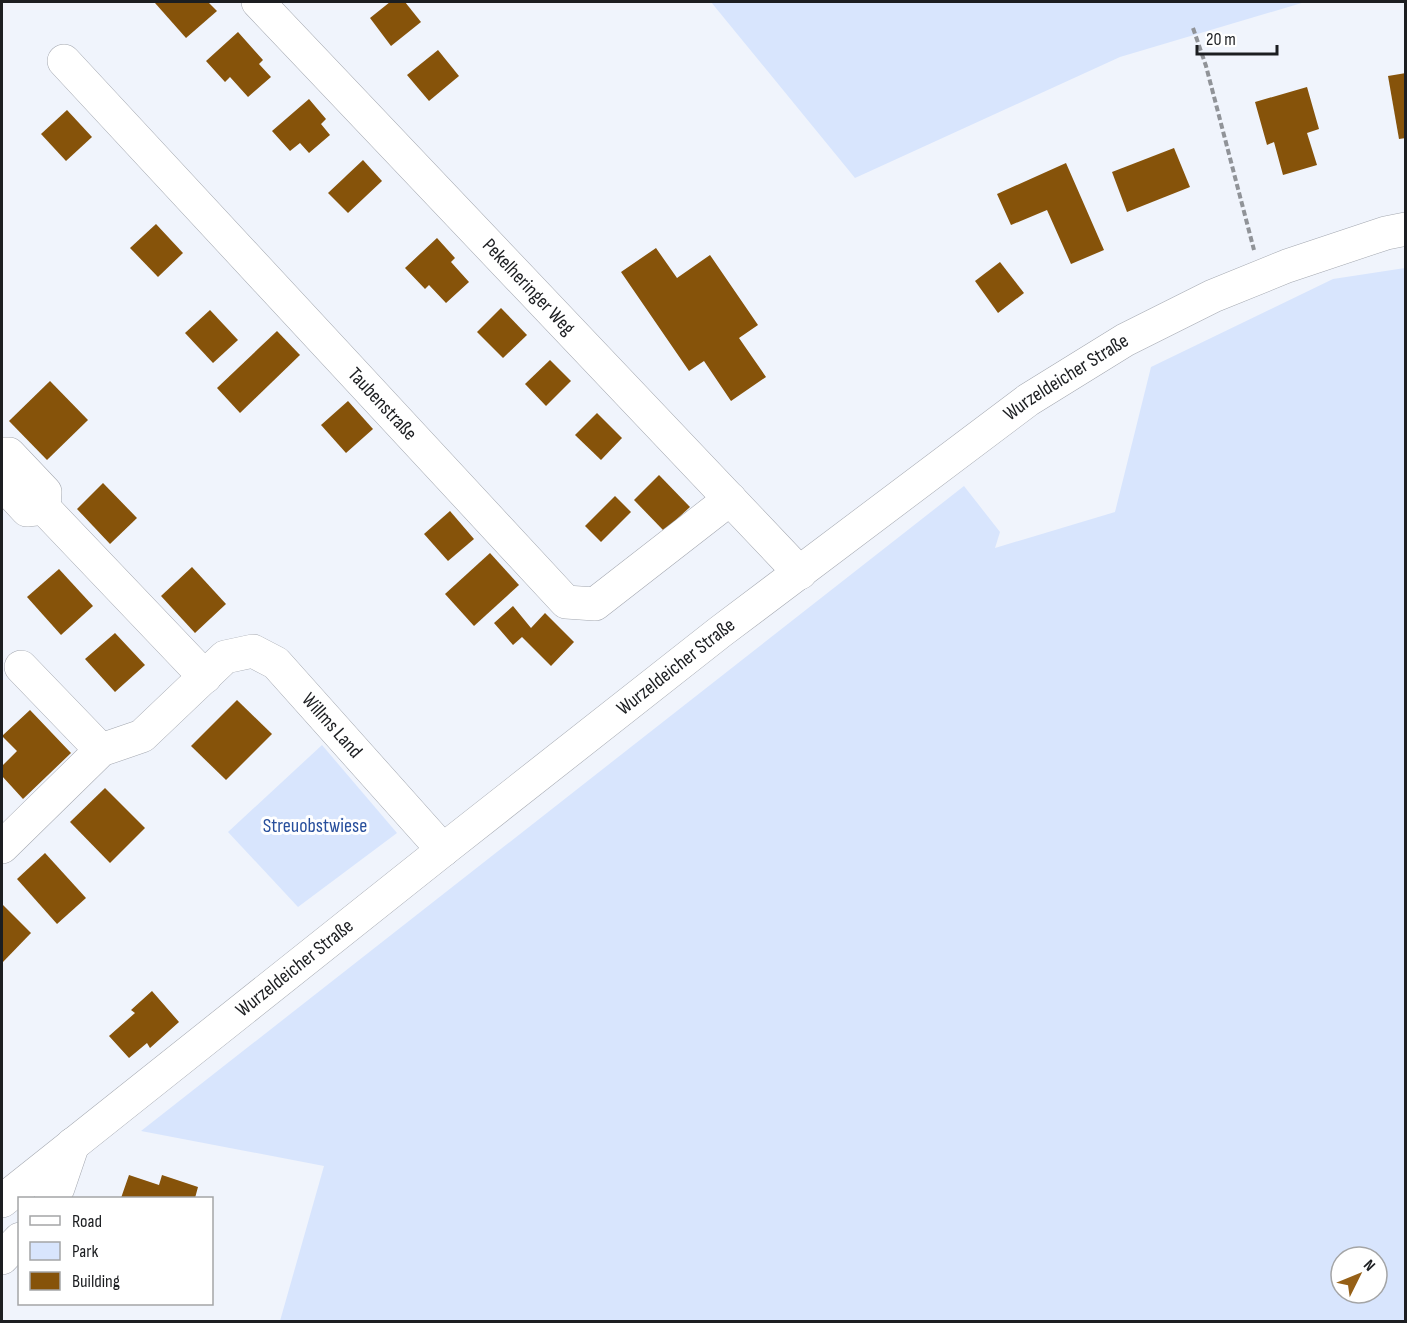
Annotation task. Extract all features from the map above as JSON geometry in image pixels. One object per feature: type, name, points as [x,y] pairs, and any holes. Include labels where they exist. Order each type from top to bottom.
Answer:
[{"type":"street","name":"Pekelheringer Weg","points":[[258,2],[800,573]]},
{"type":"street","name":"Taubenstraße","points":[[64,61],[566,602],[595,604],[730,499]]},
{"type":"street","name":"Wurzeldeicher Straße","points":[[2,1201],[720,632],[1028,400],[1125,340],[1213,296],[1262,276],[1386,233],[1406,229]]},
{"type":"street","points":[[2,454],[9,454],[45,492],[44,508],[205,677]]},
{"type":"street","points":[[2,483],[27,510],[44,508]]},
{"type":"street","name":"Willms Land","points":[[2,847],[101,750],[142,736],[225,657],[252,651],[276,663],[443,850]]},
{"type":"street","points":[[21,667],[101,750]]},
{"type":"street","points":[[52,1197],[58,1188],[73,1144]]},
{"type":"street","points":[[2,1258],[18,1241]]},
{"type":"path","points":[[1193,28],[1206,66],[1247,230],[1262,276]]},
{"type":"green space","points":[[711,2],[1305,2],[1120,57],[855,178]]},
{"type":"green space","points":[[1405,268],[1405,1321],[280,1321],[324,1166],[141,1131],[964,486],[1000,532],[995,548],[1115,512],[1151,367],[1333,279]]},
{"type":"green space","name":"Streuobstwiese","points":[[322,745],[397,833],[298,907],[228,832]]},
{"type":"building","points":[[208,2],[217,11],[186,38],[155,3]]},
{"type":"building","points":[[390,2],[405,2],[421,22],[391,46],[370,18]]},
{"type":"building","points":[[238,32],[263,60],[259,64],[271,77],[248,97],[230,77],[225,82],[206,61]]},
{"type":"building","points":[[438,50],[459,76],[429,101],[407,75]]},
{"type":"building","points":[[1406,73],[1406,138],[1399,139],[1388,76]]},
{"type":"building","points":[[1307,87],[1319,129],[1307,133],[1317,165],[1283,175],[1274,142],[1267,145],[1255,102]]},
{"type":"building","points":[[309,99],[326,119],[321,124],[330,135],[309,153],[300,143],[290,151],[272,131]]},
{"type":"building","points":[[67,110],[92,137],[66,161],[41,134]]},
{"type":"building","points":[[1174,148],[1190,187],[1127,212],[1112,172]]},
{"type":"building","points":[[363,160],[382,181],[348,213],[328,193]]},
{"type":"building","points":[[1066,163],[1104,250],[1071,264],[1047,210],[1011,225],[997,194]]},
{"type":"building","points":[[156,224],[183,253],[158,277],[130,248]]},
{"type":"building","points":[[437,238],[455,258],[451,262],[469,282],[446,303],[429,285],[425,289],[405,268]]},
{"type":"building","points":[[656,248],[677,278],[710,255],[758,325],[739,338],[766,377],[731,401],[704,361],[689,371],[621,272]]},
{"type":"building","points":[[1000,262],[1024,293],[998,313],[975,281]]},
{"type":"building","points":[[501,308],[527,335],[503,358],[477,332]]},
{"type":"building","points":[[210,310],[238,340],[213,363],[185,333]]},
{"type":"building","points":[[277,331],[300,355],[240,413],[217,388]]},
{"type":"building","points":[[550,360],[571,381],[546,406],[525,384]]},
{"type":"building","points":[[50,381],[88,420],[47,460],[9,421]]},
{"type":"building","points":[[348,401],[373,429],[346,453],[321,425]]},
{"type":"building","points":[[597,413],[622,438],[601,460],[575,435]]},
{"type":"building","points":[[659,475],[690,507],[664,531],[634,500]]},
{"type":"building","points":[[103,483],[137,518],[110,544],[77,509]]},
{"type":"building","points":[[615,496],[631,512],[601,542],[585,526]]},
{"type":"building","points":[[450,511],[474,539],[448,561],[424,534]]},
{"type":"building","points":[[490,553],[519,585],[474,626],[445,594]]},
{"type":"building","points":[[192,567],[226,604],[195,633],[161,596]]},
{"type":"building","points":[[59,569],[93,606],[61,635],[27,597]]},
{"type":"building","points":[[513,606],[531,628],[545,613],[574,642],[551,666],[522,637],[513,645],[494,623]]},
{"type":"building","points":[[115,633],[145,665],[115,692],[85,659]]},
{"type":"building","points":[[237,700],[272,734],[226,780],[191,746]]},
{"type":"building","points":[[30,710],[71,753],[23,799],[2,776],[2,766],[17,751],[2,736]]},
{"type":"building","points":[[105,788],[145,828],[110,863],[70,822]]},
{"type":"building","points":[[45,853],[86,898],[57,924],[17,879]]},
{"type":"building","points":[[2,904],[31,933],[2,963]]},
{"type":"building","points":[[152,991],[179,1022],[150,1048],[147,1043],[129,1058],[109,1036],[135,1013],[131,1010]]},
{"type":"building","points":[[129,1175],[159,1185],[162,1175],[198,1187],[195,1197],[121,1197]]}]
